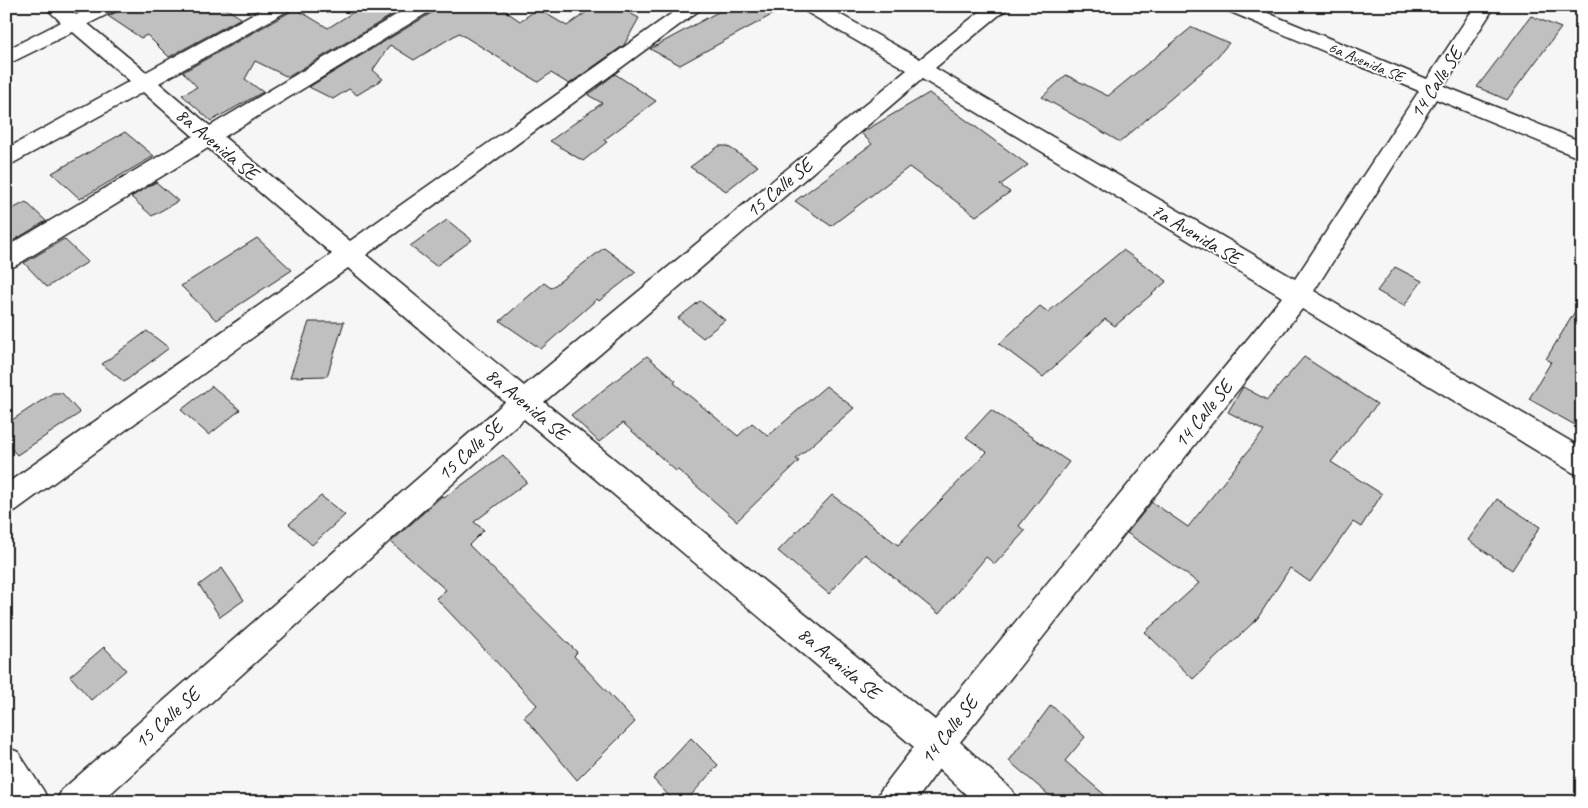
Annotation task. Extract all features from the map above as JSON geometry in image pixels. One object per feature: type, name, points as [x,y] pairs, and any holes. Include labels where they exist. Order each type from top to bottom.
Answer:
[{"type":"street","name":"8a Avenida SE","points":[[54,6],[524,402],[937,744],[1000,802]]},
{"type":"street","points":[[6,58],[109,6]]},
{"type":"street","points":[[6,159],[282,6]]},
{"type":"street","points":[[6,259],[425,6]]},
{"type":"street","points":[[6,501],[696,6]]},
{"type":"street","name":"7a Avenida SE","points":[[810,6],[922,69],[1298,296],[1582,463]]},
{"type":"street","name":"15 Calle SE","points":[[74,802],[524,402],[1000,6]]},
{"type":"street","name":"6a Avenida SE","points":[[1233,6],[1431,90],[1582,151]]},
{"type":"street","name":"14 Calle SE","points":[[893,802],[937,744],[1298,296],[1485,6]]},
{"type":"street","points":[[6,764],[31,802]]},
{"type":"building","points":[[121,6],[222,6],[241,18],[169,57],[147,35],[141,38],[108,16],[117,12]]},
{"type":"building","points":[[363,6],[407,6],[288,77],[255,61],[245,79],[263,92],[211,121],[182,95],[197,87],[183,72],[290,12],[293,7],[328,28]]},
{"type":"building","points":[[437,6],[504,6],[501,8],[520,21],[538,9],[567,26],[595,6],[616,6],[639,18],[624,45],[569,84],[551,73],[538,82],[459,33],[414,60],[390,45],[373,70],[383,79],[357,95],[349,89],[333,99],[309,87],[433,12]]},
{"type":"building","points":[[729,6],[788,6],[680,65],[650,49]]},
{"type":"building","points":[[1531,16],[1561,28],[1507,100],[1477,87]]},
{"type":"building","points":[[1192,27],[1229,43],[1210,65],[1120,142],[1042,97],[1066,75],[1108,96]]},
{"type":"building","points":[[615,74],[656,101],[604,140],[607,142],[583,161],[550,141],[602,103],[588,95]]},
{"type":"building","points":[[929,93],[1028,165],[1000,185],[1010,192],[976,216],[909,167],[831,226],[795,201],[872,144],[861,133]]},
{"type":"building","points":[[125,132],[154,156],[80,199],[52,173]]},
{"type":"building","points":[[719,146],[727,146],[758,166],[726,191],[690,167]]},
{"type":"building","points":[[156,182],[178,201],[152,216],[131,197]]},
{"type":"building","points":[[26,202],[46,221],[6,245],[6,212]]},
{"type":"building","points":[[447,220],[472,240],[436,266],[410,246]]},
{"type":"building","points":[[257,238],[292,270],[216,320],[181,286]]},
{"type":"building","points":[[64,239],[88,262],[47,287],[24,263]]},
{"type":"building","points":[[604,248],[636,272],[599,301],[597,299],[541,349],[500,321],[544,283],[551,288]]},
{"type":"building","points":[[1123,250],[1167,281],[1115,326],[1105,319],[1043,377],[999,344],[1040,306],[1048,312]]},
{"type":"building","points":[[1395,267],[1422,281],[1404,306],[1377,291]]},
{"type":"building","points":[[1582,300],[1582,429],[1529,399],[1551,362],[1546,359]]},
{"type":"building","points":[[700,301],[725,320],[703,338],[678,318]]},
{"type":"building","points":[[309,322],[344,322],[327,376],[290,377]]},
{"type":"building","points":[[147,331],[169,348],[124,382],[102,364]]},
{"type":"building","points":[[647,356],[676,381],[674,383],[738,436],[752,423],[768,436],[826,386],[854,408],[796,459],[799,461],[737,521],[678,470],[676,471],[623,423],[599,442],[571,415]]},
{"type":"building","points":[[1304,357],[1377,404],[1331,462],[1382,494],[1361,527],[1353,522],[1310,582],[1290,568],[1257,619],[1193,679],[1145,632],[1199,583],[1127,533],[1152,502],[1188,527],[1264,431],[1228,412],[1243,387],[1267,400]]},
{"type":"building","points":[[212,386],[240,410],[209,435],[181,410]]},
{"type":"building","points":[[53,393],[62,393],[80,413],[17,455],[6,443],[6,424]]},
{"type":"building","points":[[991,410],[1069,462],[1019,526],[1025,531],[995,564],[986,557],[939,614],[865,554],[829,594],[778,551],[832,495],[898,545],[987,452],[966,437]]},
{"type":"building","points":[[503,455],[527,482],[474,522],[484,530],[469,545],[577,652],[574,656],[635,722],[577,780],[524,717],[537,705],[436,598],[446,590],[391,542],[442,496],[444,498]]},
{"type":"building","points":[[321,496],[345,515],[312,545],[289,524]]},
{"type":"building","points":[[1497,499],[1540,527],[1512,570],[1468,540]]},
{"type":"building","points":[[222,568],[244,600],[220,617],[199,585]]},
{"type":"building","points":[[104,647],[126,670],[91,700],[70,676]]},
{"type":"building","points":[[1051,705],[1085,737],[1065,761],[1113,802],[1057,802],[1009,761]]},
{"type":"building","points":[[691,738],[718,765],[685,802],[675,802],[653,779]]}]
